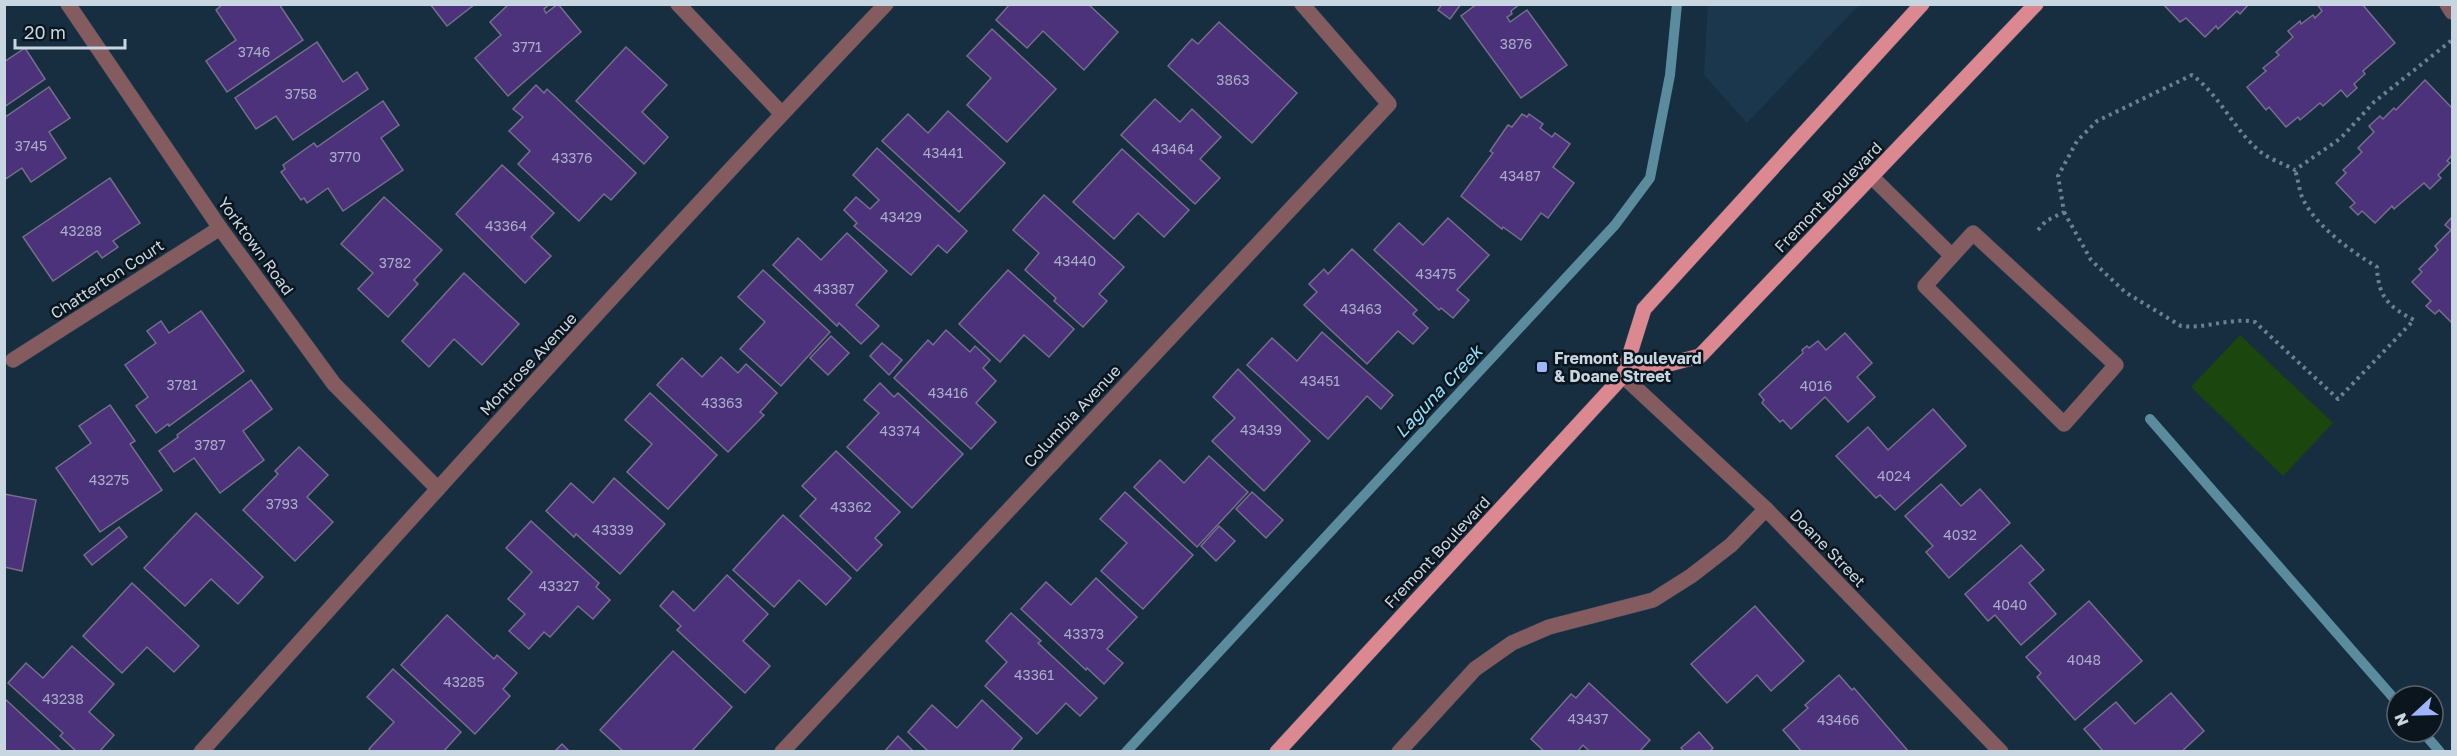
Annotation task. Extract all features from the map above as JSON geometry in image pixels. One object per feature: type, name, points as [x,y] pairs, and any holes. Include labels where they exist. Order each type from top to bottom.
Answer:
[{"type":"main road","name":"Fremont Boulevard","points":[[1277,752],[1623,376],[1644,309],[1922,4]]},
{"type":"main road","name":"Fremont Boulevard","points":[[1623,376],[1700,356],[2036,4]]},
{"type":"street","name":"Yorktown Road","points":[[69,4],[220,228],[334,384],[438,489]]},
{"type":"street","points":[[678,4],[782,114]]},
{"type":"street","name":"Montrose Avenue","points":[[201,752],[438,489],[886,4]]},
{"type":"street","name":"Columbia Avenue","points":[[782,752],[1389,104],[1302,4]]},
{"type":"street","points":[[2446,4],[2452,12]]},
{"type":"street","points":[[1872,177],[1952,256]]},
{"type":"street","name":"Chatterton Court","points":[[13,360],[220,228]]},
{"type":"street","points":[[1973,233],[2116,365],[2064,424],[1925,286],[1952,256],[1973,233]]},
{"type":"street","name":"Doane Street","points":[[1623,376],[1766,509],[2001,752]]},
{"type":"street","points":[[1399,752],[1475,669],[1512,643],[1549,627],[1653,600],[1723,551],[1766,509]]},
{"type":"path","points":[[2295,170],[2341,138],[2374,102],[2452,40]]},
{"type":"path","points":[[2193,75],[2205,84],[2245,136],[2262,153],[2295,170],[2302,196],[2309,209],[2346,248],[2377,267],[2378,281],[2386,300],[2394,309],[2414,320],[2338,399],[2255,322],[2242,320],[2191,327],[2181,326],[2126,292],[2091,260],[2064,212],[2058,176],[2077,141],[2097,121],[2193,75]]},
{"type":"path","points":[[2038,230],[2046,221],[2064,212]]},
{"type":"shaded area","points":[[1708,4],[1859,5],[1747,123],[1704,75]]},
{"type":"green space","points":[[2240,335],[2333,423],[2283,476],[2191,387]]},
{"type":"building","points":[[223,4],[279,4],[303,40],[227,92],[206,61],[236,40],[216,10]]},
{"type":"building","points":[[430,4],[475,4],[447,26]]},
{"type":"building","points":[[509,4],[550,4],[544,9],[546,13],[558,4],[581,32],[508,96],[475,58],[501,35],[490,22]]},
{"type":"building","points":[[1010,4],[1088,4],[1118,32],[1084,70],[1043,31],[1027,48],[996,20]]},
{"type":"building","points":[[1442,4],[1461,4],[1450,19],[1438,10]]},
{"type":"building","points":[[1477,4],[1520,4],[1507,17],[1510,22],[1527,10],[1567,65],[1521,98],[1461,16]]},
{"type":"building","points":[[2163,4],[2249,4],[2240,14],[2237,11],[2218,29],[2216,26],[2205,37],[2186,18],[2180,22]]},
{"type":"building","points":[[2317,4],[2362,4],[2395,43],[2363,71],[2365,74],[2354,84],[2357,88],[2347,97],[2341,90],[2323,106],[2320,103],[2300,120],[2298,117],[2286,127],[2269,107],[2266,110],[2247,87],[2266,71],[2263,68],[2279,55],[2276,52],[2293,37],[2288,31],[2300,21],[2301,24],[2313,15],[2315,18],[2322,11]]},
{"type":"building","points":[[1219,22],[1297,93],[1252,143],[1168,66],[1192,39],[1198,44]]},
{"type":"building","points":[[992,29],[1056,89],[1007,142],[967,105],[991,78],[967,56]]},
{"type":"building","points":[[317,42],[343,82],[357,72],[368,89],[293,140],[276,116],[256,129],[235,98]]},
{"type":"building","points":[[626,47],[667,85],[642,112],[668,137],[644,164],[576,101]]},
{"type":"building","points":[[25,48],[45,79],[4,107],[4,62]]},
{"type":"building","points":[[2425,80],[2452,108],[2452,155],[2447,161],[2450,163],[2438,175],[2441,178],[2430,189],[2424,183],[2394,209],[2392,206],[2375,223],[2362,211],[2358,215],[2350,207],[2355,203],[2336,183],[2346,173],[2343,170],[2362,152],[2358,148],[2374,132],[2369,126],[2380,116],[2383,119],[2394,108],[2396,110]]},
{"type":"building","points":[[536,85],[544,93],[547,89],[636,173],[611,200],[604,194],[579,221],[518,164],[530,151],[509,131],[523,117],[513,109]]},
{"type":"building","points":[[49,87],[70,118],[49,132],[66,158],[31,182],[22,168],[4,180],[4,118]]},
{"type":"building","points":[[1155,99],[1180,122],[1192,109],[1221,137],[1200,159],[1220,178],[1195,204],[1121,135]]},
{"type":"building","points":[[383,101],[399,125],[381,138],[403,170],[343,211],[328,188],[307,203],[304,198],[301,200],[281,172],[285,169],[283,165],[314,143],[317,147]]},
{"type":"building","points":[[948,111],[1005,163],[959,212],[882,141],[908,114],[928,133]]},
{"type":"building","points":[[1522,114],[1527,117],[1529,114],[1543,124],[1540,128],[1552,137],[1555,133],[1570,144],[1553,167],[1574,183],[1548,218],[1541,213],[1521,240],[1503,227],[1502,229],[1461,196],[1493,153],[1490,151],[1508,125],[1512,127]]},
{"type":"building","points":[[877,148],[967,231],[947,253],[938,245],[911,275],[854,226],[857,223],[844,210],[856,197],[870,209],[879,200],[853,175]]},
{"type":"building","points":[[1122,149],[1189,210],[1164,237],[1138,213],[1114,239],[1073,202]]},
{"type":"building","points":[[502,165],[554,213],[531,237],[551,256],[525,283],[456,214]]},
{"type":"building","points":[[110,178],[140,223],[113,241],[118,247],[102,258],[97,251],[53,281],[23,237]]},
{"type":"building","points":[[1044,195],[1124,267],[1099,294],[1107,301],[1083,327],[1025,270],[1039,253],[1013,230]]},
{"type":"building","points":[[384,197],[442,250],[414,280],[418,284],[388,317],[358,289],[373,273],[341,244]]},
{"type":"building","points":[[2452,217],[2451,322],[2439,310],[2435,314],[2426,306],[2431,301],[2412,282],[2422,272],[2419,269],[2438,250],[2435,246],[2451,230],[2445,225]]},
{"type":"building","points":[[1448,218],[1489,255],[1457,290],[1469,300],[1453,318],[1441,308],[1439,310],[1374,250],[1399,223],[1423,245]]},
{"type":"building","points":[[847,233],[887,271],[856,305],[879,326],[861,344],[839,323],[837,326],[773,265],[798,238],[821,260]]},
{"type":"building","points":[[1352,249],[1417,310],[1413,314],[1428,328],[1413,344],[1398,331],[1367,364],[1304,305],[1317,292],[1309,284],[1324,269],[1328,274]]},
{"type":"building","points":[[763,270],[830,332],[781,386],[740,349],[765,322],[738,297]]},
{"type":"building","points":[[1008,270],[1074,329],[1049,357],[1024,335],[1000,362],[959,324]]},
{"type":"building","points":[[464,273],[519,324],[482,365],[454,339],[429,367],[402,341]]},
{"type":"building","points":[[201,311],[244,371],[156,433],[136,406],[148,397],[125,365],[156,343],[147,331],[161,321],[169,333]]},
{"type":"building","points":[[946,330],[970,352],[975,346],[990,360],[983,368],[996,381],[976,403],[996,422],[971,449],[894,378],[928,340],[933,345]]},
{"type":"building","points":[[1322,332],[1393,395],[1381,409],[1367,396],[1328,439],[1247,365],[1272,338],[1297,361]]},
{"type":"building","points":[[1845,333],[1872,363],[1857,377],[1875,397],[1848,422],[1825,397],[1791,429],[1783,420],[1780,422],[1762,403],[1764,400],[1759,394],[1803,353],[1802,350],[1807,346],[1809,348],[1818,341],[1826,350]]},
{"type":"building","points":[[831,336],[849,353],[828,375],[810,358]]},
{"type":"building","points":[[882,343],[902,360],[889,375],[870,356]]},
{"type":"building","points":[[721,357],[738,373],[746,364],[777,393],[760,412],[764,415],[728,452],[657,385],[682,358],[702,377]]},
{"type":"building","points":[[1238,369],[1310,441],[1264,491],[1212,441],[1235,418],[1213,397]]},
{"type":"building","points":[[251,380],[272,409],[243,431],[264,460],[220,493],[194,458],[174,472],[159,451]]},
{"type":"building","points":[[880,383],[894,397],[898,393],[963,454],[912,508],[847,447],[879,413],[864,400]]},
{"type":"building","points":[[650,393],[717,455],[668,509],[627,472],[652,444],[625,420]]},
{"type":"building","points":[[110,405],[135,441],[130,444],[162,490],[100,532],[56,468],[91,443],[79,426]]},
{"type":"building","points":[[1933,409],[1966,446],[1895,510],[1880,495],[1876,498],[1836,456],[1868,427],[1888,450]]},
{"type":"building","points":[[299,447],[328,475],[307,497],[333,522],[295,561],[243,510],[278,474],[275,471]]},
{"type":"building","points":[[836,451],[900,512],[875,538],[882,545],[857,571],[800,516],[816,499],[802,486]]},
{"type":"building","points":[[1209,456],[1248,492],[1197,547],[1134,487],[1160,460],[1184,483]]},
{"type":"building","points":[[614,478],[665,524],[620,574],[576,534],[574,537],[546,511],[571,483],[593,503]]},
{"type":"building","points":[[1941,484],[1961,506],[1980,489],[2010,523],[1949,578],[1926,552],[1933,546],[1905,516]]},
{"type":"building","points":[[1125,492],[1193,555],[1143,609],[1101,571],[1127,543],[1100,519]]},
{"type":"building","points":[[1252,492],[1283,520],[1266,538],[1236,509]]},
{"type":"building","points":[[4,494],[36,500],[22,571],[4,567]]},
{"type":"building","points":[[196,513],[263,577],[238,604],[211,579],[185,606],[144,568]]},
{"type":"building","points":[[783,515],[851,578],[826,605],[799,580],[774,607],[733,570]]},
{"type":"building","points":[[531,521],[599,583],[596,587],[610,600],[593,619],[578,606],[550,637],[544,632],[529,649],[509,631],[525,614],[508,599],[532,572],[506,548]]},
{"type":"building","points":[[1219,526],[1235,541],[1216,561],[1201,546]]},
{"type":"building","points":[[119,527],[127,537],[92,565],[84,555]]},
{"type":"building","points":[[2021,545],[2044,570],[2029,583],[2056,614],[2021,645],[1995,615],[1988,621],[1965,594]]},
{"type":"building","points":[[727,575],[768,614],[743,641],[770,666],[745,693],[677,630],[681,626],[660,606],[673,591],[694,611]]},
{"type":"building","points":[[1096,578],[1137,617],[1107,649],[1123,663],[1104,684],[1021,609],[1046,582],[1071,605]]},
{"type":"building","points":[[132,583],[199,646],[174,672],[147,647],[122,673],[83,636]]},
{"type":"building","points":[[2089,601],[2142,661],[2075,720],[2037,677],[2041,673],[2026,657]]},
{"type":"building","points":[[1755,606],[1804,661],[1771,691],[1757,675],[1727,703],[1691,664]]},
{"type":"building","points":[[1011,613],[1041,641],[1038,643],[1097,698],[1080,716],[1066,703],[1037,734],[985,686],[1007,662],[986,641]]},
{"type":"building","points":[[447,615],[494,659],[497,655],[517,673],[503,689],[510,696],[475,734],[401,665]]},
{"type":"building","points":[[72,646],[114,684],[89,712],[114,735],[99,752],[77,752],[60,736],[63,733],[8,683],[26,663],[43,678]]},
{"type":"building","points":[[673,651],[732,707],[691,752],[624,752],[600,730]]},
{"type":"building","points":[[393,669],[461,732],[443,752],[372,752],[369,749],[394,722],[367,697]]},
{"type":"building","points":[[1839,675],[1852,690],[1854,688],[1909,752],[1802,752],[1783,730],[1808,708],[1805,705]]},
{"type":"building","points":[[1589,683],[1650,740],[1639,752],[1590,752],[1583,745],[1577,752],[1545,752],[1531,739],[1571,694],[1576,698]]},
{"type":"building","points":[[2171,693],[2204,731],[2181,752],[2104,752],[2084,729],[2116,702],[2135,724]]},
{"type":"building","points":[[4,698],[62,752],[4,752]]},
{"type":"building","points":[[982,700],[1022,738],[1010,752],[929,752],[908,732],[932,705],[957,728]]},
{"type":"building","points":[[1699,732],[1713,748],[1709,752],[1685,752],[1681,748]]},
{"type":"building","points":[[898,736],[914,752],[884,752]]},
{"type":"building","points":[[562,744],[570,752],[554,752]]},
{"type":"waterway","name":"Laguna Creek","points":[[1126,752],[1615,225],[1650,178],[1670,75],[1677,4]]},
{"type":"waterway","points":[[2150,419],[2385,688]]},
{"type":"waterway","points":[[2433,744],[2440,752]]},
{"type":"place","name":"Fremont Boulevard & Doane Street","points":[[1542,367]]}]
